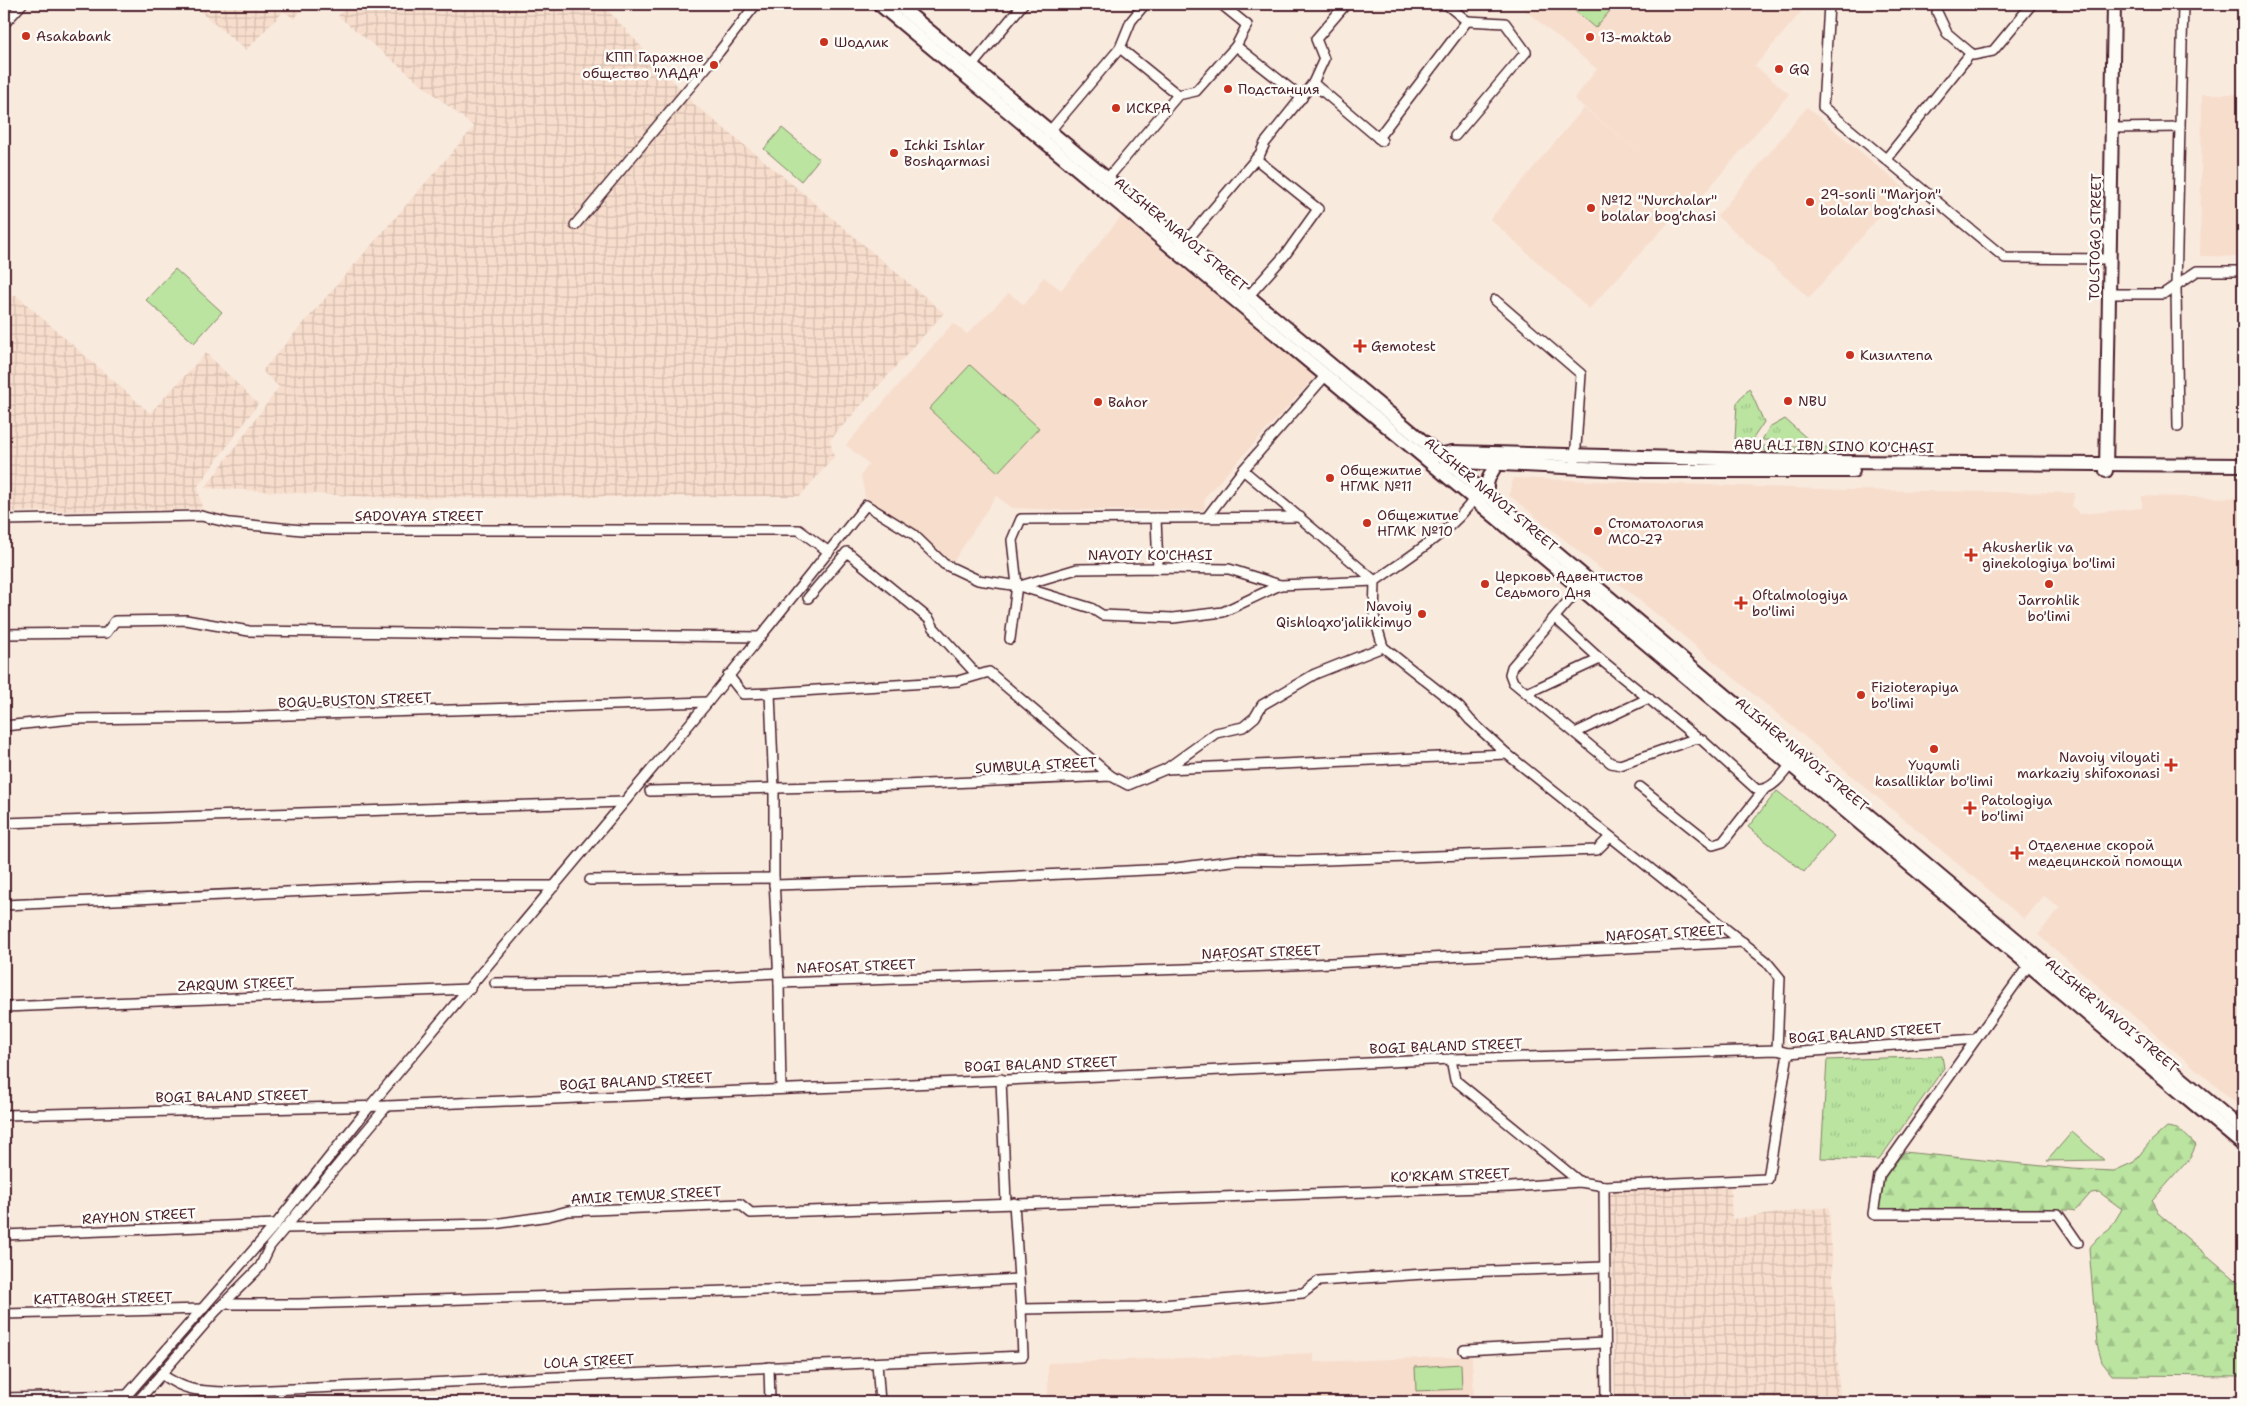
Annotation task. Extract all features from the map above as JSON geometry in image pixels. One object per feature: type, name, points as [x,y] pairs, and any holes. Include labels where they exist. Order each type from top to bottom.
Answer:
[{"type":"main road","name":"ALISHER NAVOI STREET","points":[[879,4],[1245,300],[1438,461]]},
{"type":"main road","name":"ALISHER NAVOI STREET","points":[[896,4],[1107,180],[1181,248]]},
{"type":"main road","name":"TOLSTOGO STREET","points":[[2106,467],[2114,4]]},
{"type":"main road","name":"ALISHER NAVOI STREET","points":[[1245,300],[1326,375],[1481,495],[1583,584],[2033,960],[2243,1130]]},
{"type":"main road","name":"ABU ALI IBN SINO KO'CHASI","points":[[1438,461],[1452,452],[1646,471],[2243,465]]},
{"type":"main road","name":"ABU ALI IBN SINO KO'CHASI","points":[[1438,461],[1496,465],[1575,463]]},
{"type":"main road","points":[[1481,495],[1486,490],[1487,481],[1496,465]]},
{"type":"main road","name":"ABU ALI IBN SINO KO'CHASI","points":[[2106,467],[2243,473]]},
{"type":"main road","name":"ALISHER NAVOI STREET","points":[[2033,960],[2243,1144]]},
{"type":"street","points":[[4,24],[22,4]]},
{"type":"street","points":[[575,225],[716,56],[756,4]]},
{"type":"street","points":[[971,66],[1023,4]]},
{"type":"street","points":[[1049,132],[1120,48],[1131,22],[1145,4]]},
{"type":"street","points":[[1107,180],[1178,95],[1196,90],[1236,46],[1247,25],[1221,4]]},
{"type":"street","points":[[1181,248],[1256,159],[1265,143],[1313,83],[1324,59],[1316,39],[1346,4]]},
{"type":"street","points":[[1446,4],[1467,21],[1505,23],[1526,52],[1455,136]]},
{"type":"street","points":[[1829,4],[1822,107],[2005,258],[2110,259]]},
{"type":"street","points":[[1886,160],[1972,54],[1993,51],[2032,4]]},
{"type":"street","points":[[2178,427],[2176,287],[2183,4]]},
{"type":"street","points":[[1937,12],[1947,33],[1972,54]]},
{"type":"street","points":[[1313,83],[1380,139],[1467,21]]},
{"type":"street","points":[[1236,46],[1302,98]]},
{"type":"street","points":[[1120,48],[1178,95]]},
{"type":"street","points":[[2112,128],[2180,127]]},
{"type":"street","points":[[1245,300],[1284,255],[1318,209],[1256,159]]},
{"type":"street","points":[[2109,294],[2163,294],[2197,271],[2243,271]]},
{"type":"street","points":[[1495,300],[1581,374],[1575,463]]},
{"type":"street","points":[[1208,516],[1243,470],[1326,375]]},
{"type":"street","points":[[1243,470],[1375,581]]},
{"type":"street","points":[[4,1398],[124,1399],[276,1224],[370,1106],[470,989],[708,702],[866,505],[913,534],[944,564],[978,580],[1018,586],[1091,608],[1102,615],[1173,618],[1223,612],[1280,585],[1375,581],[1428,542],[1481,495]]},
{"type":"street","name":"SADOVAYA STREET","points":[[4,520],[201,516],[230,523],[302,530],[798,530],[829,552]]},
{"type":"street","points":[[1010,639],[1018,586],[1012,540],[1021,519],[1208,516],[1300,517]]},
{"type":"street","points":[[1156,518],[1158,568]]},
{"type":"street","points":[[808,598],[847,552],[929,619],[934,628],[977,675]]},
{"type":"street","name":"NAVOIY KO'CHASI","points":[[1018,586],[1077,569],[1158,568],[1229,569],[1280,585]]},
{"type":"street","points":[[1375,581],[1374,616],[1382,647],[1459,707],[1470,720],[1507,754],[1766,961],[1780,978],[1777,1050]]},
{"type":"street","points":[[1583,584],[1512,667],[1510,674],[1513,682],[1610,763],[1620,765],[1696,738]]},
{"type":"street","points":[[1554,618],[1600,659],[1696,738],[1702,740],[1756,790],[1762,791]]},
{"type":"street","points":[[4,634],[106,633],[115,621],[186,620],[249,631],[760,637]]},
{"type":"street","points":[[1166,769],[1216,733],[1243,727],[1255,717],[1262,705],[1315,674],[1382,647]]},
{"type":"street","points":[[1527,693],[1600,659]]},
{"type":"street","points":[[728,675],[743,694],[958,680],[989,672],[1111,776]]},
{"type":"street","points":[[770,693],[781,1088]]},
{"type":"street","points":[[1575,733],[1649,698]]},
{"type":"street","name":"BOGU-BUSTON STREET","points":[[4,726],[72,719],[226,717],[708,702]]},
{"type":"street","name":"SUMBULA STREET","points":[[650,791],[903,786],[1111,776],[1128,785],[1166,769],[1507,754]]},
{"type":"street","points":[[1640,787],[1713,844],[1723,842],[1762,791],[1769,788],[1794,760]]},
{"type":"street","points":[[4,824],[624,802]]},
{"type":"street","points":[[590,880],[939,880],[1168,869],[1238,860],[1298,861],[1597,850],[1610,837]]},
{"type":"street","points":[[4,905],[417,886],[555,886]]},
{"type":"street","name":"NAFOSAT STREET","points":[[495,983],[1272,966],[1743,942]]},
{"type":"street","points":[[2033,960],[1879,1176],[1872,1214],[2058,1214],[2078,1243]]},
{"type":"street","name":"ZARQUM STREET","points":[[4,1007],[470,989]]},
{"type":"street","name":"BOGI BALAND STREET","points":[[4,1115],[387,1106],[1451,1059],[1777,1050],[1788,1053],[1976,1039]]},
{"type":"street","name":"KO'RKAM STREET","points":[[1010,1203],[1511,1187],[1580,1182],[1604,1186],[1768,1179],[1788,1053]]},
{"type":"street","points":[[1451,1059],[1455,1080],[1580,1182]]},
{"type":"street","points":[[1001,1080],[1010,1203],[1021,1309],[1139,1307],[1303,1293],[1319,1281],[1328,1280],[1439,1273],[1604,1267]]},
{"type":"street","points":[[137,1402],[224,1304],[260,1267],[270,1246],[387,1106]]},
{"type":"street","points":[[1604,1186],[1606,1402]]},
{"type":"street","name":"AMIR TEMUR STREET","points":[[285,1228],[494,1224],[568,1211],[740,1204],[750,1212],[1010,1203]]},
{"type":"street","name":"RAYHON STREET","points":[[4,1235],[276,1224]]},
{"type":"street","points":[[224,1304],[299,1304],[892,1286],[1018,1279]]},
{"type":"street","name":"KATTABOGH STREET","points":[[4,1314],[202,1309]]},
{"type":"street","name":"LOLA STREET","points":[[161,1374],[177,1385],[192,1391],[226,1392],[1023,1356],[1021,1309]]},
{"type":"street","points":[[1464,1350],[1604,1343]]},
{"type":"street","points":[[877,1363],[880,1402]]},
{"type":"street","points":[[769,1366],[770,1402]]},
{"type":"shaded area","points":[[191,4],[307,4],[294,19],[284,11],[246,50]]},
{"type":"shaded area","points":[[348,4],[602,4],[694,104],[784,177],[944,313],[830,440],[834,457],[800,496],[392,498],[205,488],[279,387],[262,371],[474,127],[338,16]]},
{"type":"shaded area","points":[[1517,4],[1808,4],[1755,66],[1789,94],[1699,200],[1693,196],[1589,309],[1490,219],[1584,108],[1649,160],[1574,99],[1597,69]]},
{"type":"shaded area","points":[[2202,94],[2243,94],[2243,257],[2200,256]]},
{"type":"shaded area","name":"29-sonli \"Marjon\" bolalar bog'chasi","points":[[1807,107],[1904,188],[1809,298],[1717,216]]},
{"type":"shaded area","points":[[1121,217],[1316,376],[1205,497],[1204,510],[1056,510],[1012,508],[996,496],[953,562],[865,497],[861,475],[869,464],[846,445],[953,323],[967,334],[1009,293],[1024,305],[1044,277],[1061,290]]},
{"type":"shaded area","points":[[16,295],[150,413],[206,353],[258,404],[198,486],[202,509],[4,512],[4,300]]},
{"type":"shaded area","points":[[1513,478],[1847,490],[2075,493],[2072,506],[2080,514],[2142,508],[2142,496],[2243,498],[2243,1109],[2038,935],[2060,908],[2044,896],[2024,919],[1681,634],[1509,495]]},
{"type":"shaded area","points":[[1730,1186],[1732,1219],[1829,1207],[1840,1402],[1615,1402],[1610,1190]]},
{"type":"shaded area","points":[[1314,1353],[1314,1362],[1472,1356],[1474,1402],[949,1402],[1048,1399],[1048,1363]]},
{"type":"green space","points":[[1567,4],[1616,4],[1595,28]]},
{"type":"green space","points":[[782,128],[819,159],[801,181],[764,149]]},
{"type":"green space","points":[[175,269],[222,312],[194,343],[146,300]]},
{"type":"green space","points":[[970,365],[1039,428],[998,472],[929,409]]},
{"type":"green space","points":[[1749,388],[1764,422],[1752,440],[1735,439],[1737,403]]},
{"type":"green space","points":[[1785,419],[1810,441],[1762,440],[1769,428]]},
{"type":"green space","points":[[1762,446],[1830,448],[1826,454],[1767,454]]},
{"type":"green space","points":[[1777,791],[1834,836],[1804,872],[1748,827]]},
{"type":"green space","points":[[1942,1056],[1944,1068],[1879,1160],[1821,1158],[1827,1060]]},
{"type":"green space","points":[[2167,1127],[2179,1129],[2196,1145],[2190,1158],[2152,1201],[2159,1214],[2243,1286],[2243,1376],[2112,1375],[2102,1362],[2097,1344],[2089,1248],[2110,1229],[2122,1209],[2099,1192],[2091,1193],[2075,1211],[1885,1210],[1879,1208],[1885,1177],[1904,1152],[2072,1169],[2114,1171],[2134,1162],[2149,1143]]},
{"type":"green space","points":[[2072,1132],[2104,1160],[2047,1161]]},
{"type":"green space","points":[[1461,1364],[1462,1389],[1416,1391],[1415,1367]]},
{"type":"place","name":"Asakabank","points":[[26,36]]},
{"type":"place","name":"13-maktab","points":[[1590,37]]},
{"type":"place","name":"Шодлик","points":[[824,42]]},
{"type":"place","name":"КПП Гаражное общество \"ЛАДА\"","points":[[714,65]]},
{"type":"place","name":"GQ","points":[[1779,69]]},
{"type":"place","name":"Подстанция","points":[[1228,89]]},
{"type":"place","name":"ИСКРА","points":[[1116,108]]},
{"type":"place","name":"Ichki Ishlar Boshqarmasi","points":[[894,153]]},
{"type":"place","name":"29-sonli \"Marjon\" bolalar bog'chasi","points":[[1810,202]]},
{"type":"place","name":"№12 \"Nurchalar\" bolalar bog'chasi","points":[[1591,208]]},
{"type":"place","name":"Gemotest","points":[[1360,346]]},
{"type":"place","name":"Кизилтепа","points":[[1850,355]]},
{"type":"place","name":"NBU","points":[[1788,401]]},
{"type":"place","name":"Bahor","points":[[1098,402]]},
{"type":"place","name":"Общежитие НГМК №11","points":[[1330,478]]},
{"type":"place","name":"Общежитие НГМК №10","points":[[1367,523]]},
{"type":"place","name":"Стоматология МСО-27","points":[[1598,531]]},
{"type":"place","name":"Akusherlik va ginekologiya bo'limi","points":[[1971,555]]},
{"type":"place","name":"Церковь Адвентистов Седьмого Дня","points":[[1485,584]]},
{"type":"place","name":"Jarrohlik bo'limi","points":[[2049,584]]},
{"type":"place","name":"Oftalmologiya bo'limi","points":[[1741,603]]},
{"type":"place","name":"Navoiy Qishloqxo'jalikkimyo","points":[[1422,614]]},
{"type":"place","name":"Fizioterapiya bo'limi","points":[[1861,695]]},
{"type":"place","name":"Yuqumli kasalliklar bo'limi","points":[[1934,749]]},
{"type":"place","name":"Navoiy viloyati markaziy shifoxonasi","points":[[2171,765]]},
{"type":"place","name":"Patologiya bo'limi","points":[[1970,808]]},
{"type":"place","name":"Отделение скорой медецинской помощи","points":[[2017,853]]}]
